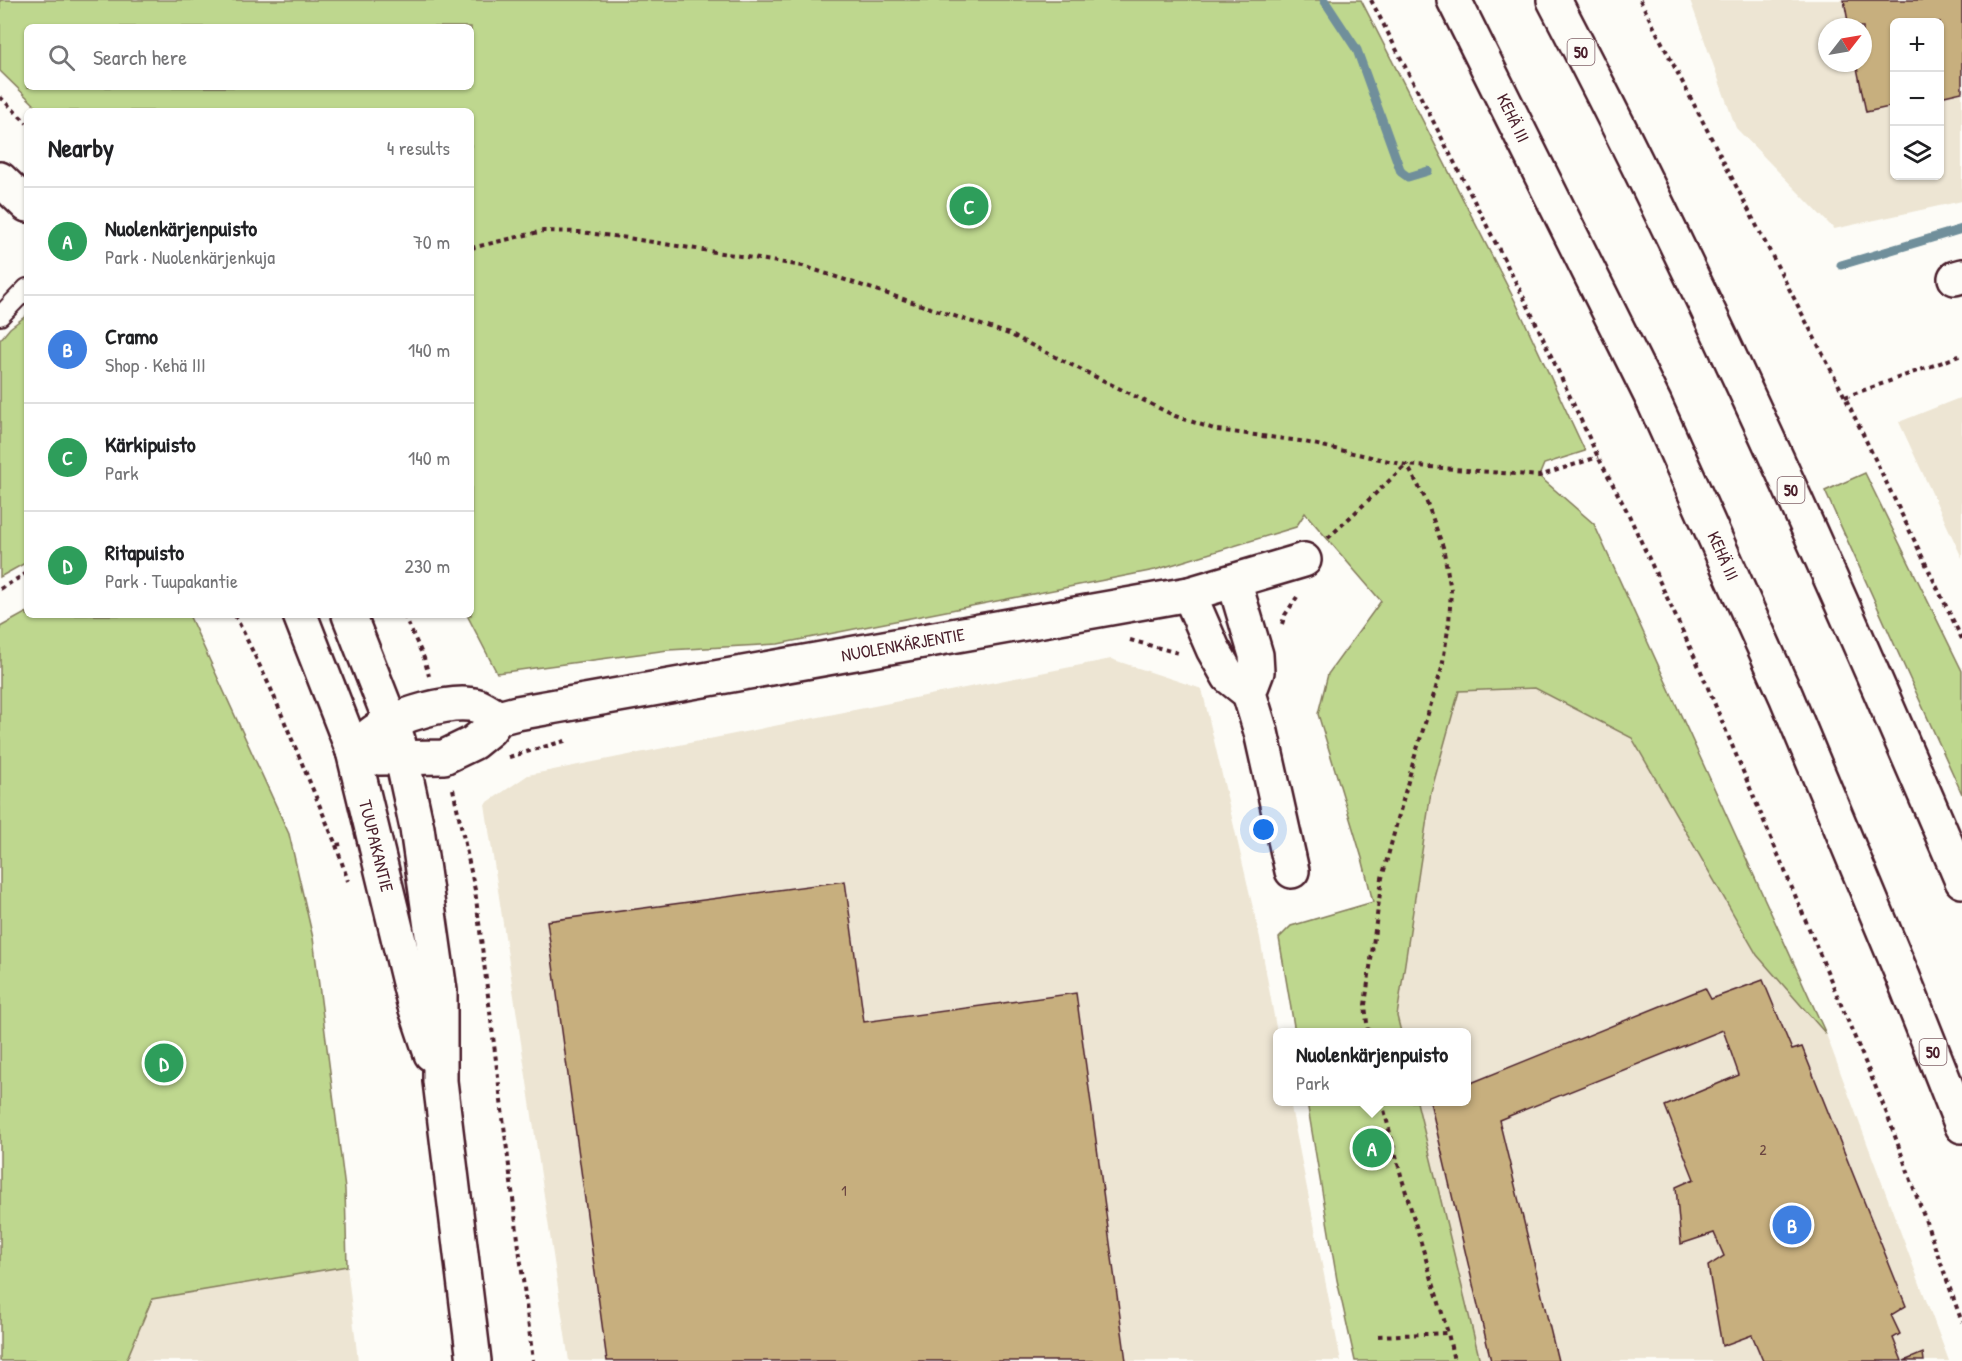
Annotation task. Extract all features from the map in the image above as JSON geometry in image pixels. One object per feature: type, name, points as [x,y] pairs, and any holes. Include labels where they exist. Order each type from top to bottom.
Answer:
[{"type":"main road","name":"KEHÄ III","points":[[1454,0],[1654,402],[1772,663],[1903,977],[1962,1126]]},
{"type":"main road","name":"50","points":[[1554,0],[1608,104],[1736,367],[1865,652],[1962,881]]},
{"type":"main road","points":[[0,179],[24,202]]},
{"type":"main road","name":"NUOLENKÄRJENTIE","points":[[498,718],[1189,594],[1234,581],[1309,572]]},
{"type":"main road","points":[[1234,581],[1253,639],[1257,672],[1249,693]]},
{"type":"main road","points":[[1189,594],[1213,649],[1229,677],[1249,693],[1261,732],[1292,871]]},
{"type":"main road","name":"TUUPAKANTIE","points":[[301,618],[353,751],[414,1003],[440,1081]]},
{"type":"main road","name":"TUUPAKANTIE","points":[[350,618],[403,759],[417,828],[440,991],[440,1081],[474,1361]]},
{"type":"main road","points":[[462,703],[479,706],[498,718],[489,730],[473,743],[444,757],[380,758],[353,751],[374,732],[391,722],[435,708],[462,703]]},
{"type":"lane","points":[[0,316],[24,291]]},
{"type":"path","points":[[1371,0],[1528,306],[1705,680],[1887,1114],[1962,1323]]},
{"type":"path","points":[[1640,0],[1845,397],[1962,639]]},
{"type":"path","points":[[0,97],[24,120]]},
{"type":"path","points":[[474,247],[543,231],[579,232],[803,266],[1009,334],[1175,416],[1217,429],[1300,441],[1406,465],[1539,476],[1598,457]]},
{"type":"path","points":[[1845,397],[1962,355]]},
{"type":"path","points":[[1253,639],[1279,633],[1285,615],[1309,572],[1406,465]]},
{"type":"path","points":[[1368,1028],[1365,1005],[1382,878],[1414,759],[1442,668],[1449,623],[1451,590],[1443,547],[1426,500],[1406,465]]},
{"type":"path","points":[[0,589],[24,575]]},
{"type":"path","points":[[405,618],[424,658],[435,708]]},
{"type":"path","points":[[1122,640],[1132,640],[1181,654],[1213,649]]},
{"type":"path","points":[[508,758],[573,739]]},
{"type":"path","points":[[444,757],[454,790],[475,890],[533,1361]]},
{"type":"path","points":[[454,790],[462,784]]},
{"type":"path","points":[[1384,1106],[1402,1179],[1448,1333],[1454,1361]]},
{"type":"path","points":[[1378,1336],[1448,1333]]},
{"type":"shaded area","points":[[1690,0],[1962,0],[1962,201],[1834,229],[1736,128]]},
{"type":"shaded area","points":[[1962,397],[1962,558],[1899,422]]},
{"type":"shaded area","points":[[1111,659],[1202,689],[1260,938],[1276,1028],[1273,1028],[1273,1106],[1291,1106],[1341,1361],[569,1361],[485,804],[528,775]]},
{"type":"shaded area","points":[[1535,688],[1632,738],[1757,955],[1826,1034],[1949,1361],[1478,1361],[1416,1106],[1471,1106],[1471,1028],[1399,1028],[1397,1016],[1431,792],[1459,691]]},
{"type":"shaded area","points":[[347,1266],[358,1361],[126,1361],[152,1299]]},
{"type":"green space","points":[[0,0],[1361,0],[1515,301],[1585,451],[1544,464],[1539,476],[1594,524],[1826,1034],[1757,955],[1632,738],[1535,688],[1459,691],[1431,792],[1397,1016],[1400,1028],[1294,1028],[1279,938],[1291,926],[1373,902],[1318,714],[1328,674],[1381,601],[1305,513],[1296,527],[1155,570],[778,644],[668,650],[497,673],[469,618],[474,618],[474,108],[38,108],[0,71]]},
{"type":"green space","points":[[24,317],[24,564],[0,577],[0,340],[10,328]]},
{"type":"green space","points":[[1865,473],[1962,671],[1962,794],[1825,491]]},
{"type":"green space","points":[[24,614],[24,618],[190,618],[289,834],[313,938],[345,1189],[347,1266],[152,1299],[126,1361],[0,1361],[0,627]]},
{"type":"green space","points":[[1308,1106],[1418,1106],[1480,1361],[1355,1361],[1337,1280]]},
{"type":"building","points":[[1844,0],[1962,0],[1962,92],[1944,96],[1944,18],[1890,18],[1890,107],[1866,112],[1858,72],[1872,72],[1872,18],[1847,18]]},
{"type":"building","points":[[845,881],[864,1022],[1076,993],[1126,1361],[607,1361],[547,921]]},
{"type":"building","points":[[1763,980],[1792,1050],[1802,1047],[1906,1306],[1891,1315],[1900,1334],[1893,1338],[1902,1361],[1763,1361],[1752,1335],[1722,1346],[1708,1266],[1724,1256],[1714,1233],[1681,1244],[1676,1187],[1694,1179],[1665,1106],[1739,1075],[1723,1030],[1499,1120],[1558,1361],[1491,1361],[1431,1106],[1471,1106],[1471,1083],[1705,988],[1711,999]]},
{"type":"building","points":[[1923,1353],[1924,1361],[1904,1361]]},
{"type":"waterway","points":[[1324,0],[1357,50],[1401,172],[1408,177],[1428,171]]},
{"type":"waterway","points":[[1841,265],[1962,229]]},
{"type":"place","name":"Kärkipuisto","points":[[969,206]]},
{"type":"place","name":"Ritapuisto","points":[[164,1063]]},
{"type":"place","name":"Nuolenkärjenpuisto","points":[[1372,1148]]},
{"type":"place","name":"Cramo","points":[[1792,1225]]}]
